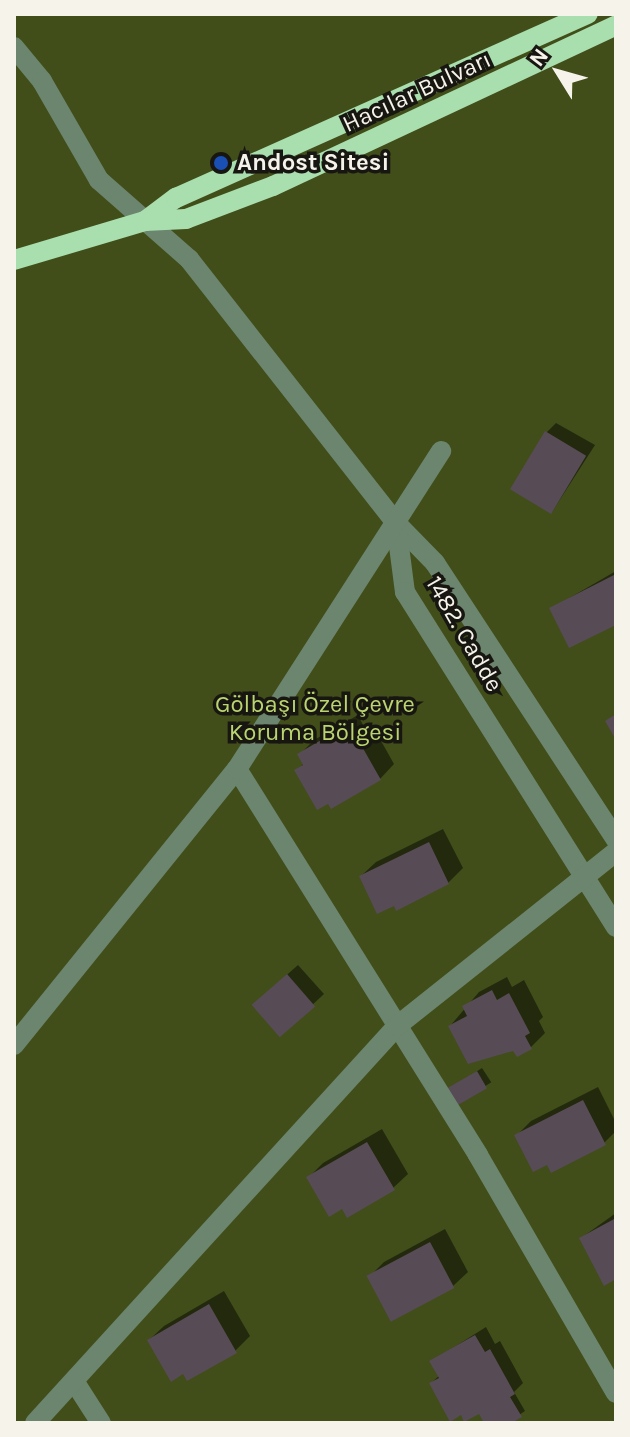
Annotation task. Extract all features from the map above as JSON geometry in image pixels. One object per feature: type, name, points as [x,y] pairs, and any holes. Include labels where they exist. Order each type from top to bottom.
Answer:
[{"type":"main road","name":"Hacılar Bulvarı","points":[[145,221],[176,198],[588,14]]},
{"type":"main road","name":"Hacılar Bulvarı","points":[[14,260],[145,221],[186,219],[273,186],[616,25]]},
{"type":"street","points":[[14,47],[42,81],[99,180],[189,259],[396,523]]},
{"type":"street","points":[[14,1045],[237,769],[441,451]]},
{"type":"street","name":"1482. Cadde","points":[[396,523],[435,563],[616,840]]},
{"type":"street","name":"1482. Cadde","points":[[396,523],[405,592],[616,927]]},
{"type":"street","points":[[237,769],[397,1026],[616,1393]]},
{"type":"street","points":[[35,1423],[397,1026],[585,880],[616,852]]},
{"type":"street","points":[[74,1381],[101,1423]]},
{"type":"green space","name":"Gölbaşı Özel Çevre Koruma Bölgesi","points":[[14,14],[616,14],[616,1423],[14,1423]]},
{"type":"building","points":[[545,431],[586,456],[551,514],[510,489]]},
{"type":"building","points":[[614,575],[616,625],[569,648],[549,608]]},
{"type":"building","points":[[616,714],[616,740],[605,721]]},
{"type":"building","points":[[342,728],[349,740],[356,736],[381,780],[331,809],[328,804],[317,810],[294,770],[303,765],[297,754]]},
{"type":"building","points":[[429,842],[449,884],[396,911],[394,906],[377,914],[359,876]]},
{"type":"building","points":[[287,974],[315,1006],[280,1037],[252,1005]]},
{"type":"building","points":[[492,990],[497,1000],[509,993],[530,1033],[525,1036],[532,1049],[517,1057],[513,1051],[468,1064],[448,1026],[467,1016],[462,1006]]},
{"type":"building","points":[[477,1071],[487,1088],[456,1106],[446,1089]]},
{"type":"building","points":[[583,1100],[606,1145],[551,1173],[547,1165],[533,1172],[514,1135]]},
{"type":"building","points":[[367,1142],[395,1190],[347,1218],[342,1209],[329,1217],[306,1177]]},
{"type":"building","points":[[616,1218],[616,1279],[604,1286],[579,1238]]},
{"type":"building","points":[[430,1242],[454,1288],[391,1322],[366,1276]]},
{"type":"building","points":[[209,1304],[237,1353],[187,1381],[183,1374],[171,1382],[147,1340]]},
{"type":"building","points":[[475,1335],[485,1352],[490,1349],[515,1394],[510,1397],[522,1417],[511,1423],[484,1423],[479,1414],[464,1422],[461,1415],[450,1422],[429,1383],[439,1378],[429,1361]]},
{"type":"place","name":"Andost Sitesi","points":[[221,163]]}]
